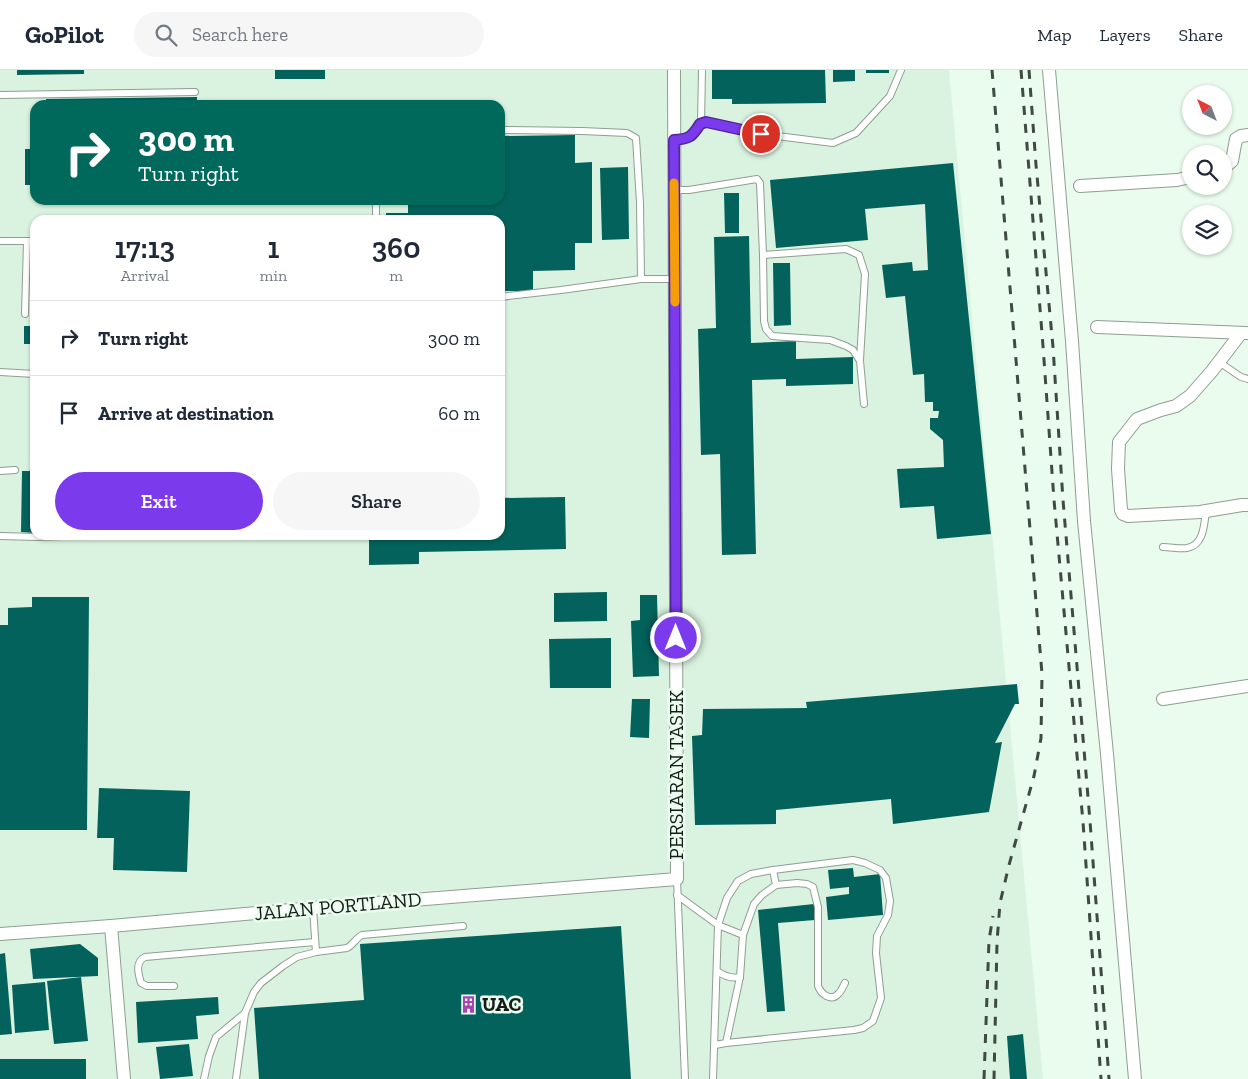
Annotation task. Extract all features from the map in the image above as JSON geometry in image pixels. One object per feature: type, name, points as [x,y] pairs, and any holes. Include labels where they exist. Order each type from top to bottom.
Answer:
[{"type":"street","name":"PERSIARAN TASEK","points":[[674,70],[677,879]]},
{"type":"street","points":[[1049,70],[1072,341],[1084,521],[1106,744],[1134,1079]]},
{"type":"street","points":[[1232,161],[1236,138],[1248,135]]},
{"type":"street","points":[[1080,186],[1182,179]]},
{"type":"street","points":[[1097,327],[1244,333]]},
{"type":"street","points":[[1244,333],[1190,396],[1176,406],[1137,419],[1119,442],[1118,469],[1121,510],[1123,514],[1128,516],[1206,511],[1248,505]]},
{"type":"street","points":[[1163,699],[1248,686]]},
{"type":"street","name":"JALAN PORTLAND","points":[[0,934],[677,879]]},
{"type":"street","points":[[111,926],[124,1079]]},
{"type":"lane","points":[[674,140],[687,139],[700,124],[702,70]]},
{"type":"lane","points":[[700,124],[706,122],[761,134],[833,143],[856,133],[890,96],[901,70]]},
{"type":"lane","points":[[0,94],[195,92]]},
{"type":"lane","points":[[505,130],[627,133],[636,138],[640,203],[641,279]]},
{"type":"lane","points":[[674,190],[689,190],[757,179],[760,183],[764,322],[766,329],[772,336],[830,340],[853,350],[860,361]]},
{"type":"lane","points":[[0,241],[27,241],[25,314]]},
{"type":"lane","points":[[763,255],[846,249],[859,255],[865,274],[860,361],[864,404]]},
{"type":"lane","points":[[505,296],[641,279],[675,279]]},
{"type":"lane","points":[[1219,362],[1241,377],[1248,379]]},
{"type":"lane","points":[[0,372],[30,374]]},
{"type":"lane","points":[[0,471],[15,470]]},
{"type":"lane","points":[[1163,547],[1187,548],[1196,545],[1201,538],[1206,511]]},
{"type":"lane","points":[[0,536],[30,538]]},
{"type":"lane","points":[[713,1079],[718,926],[727,898],[738,881],[751,874],[853,860],[865,862],[880,870],[886,878],[890,901],[888,915],[877,936],[876,953],[881,998],[872,1021],[862,1028],[854,1030],[726,1042],[715,1045]]},
{"type":"lane","points":[[773,870],[776,885]]},
{"type":"lane","points":[[677,879],[685,1079]]},
{"type":"lane","points":[[726,1042],[740,977],[743,935],[754,904],[762,895],[776,885],[797,883],[813,887],[818,907],[818,986],[820,992],[833,998],[837,996],[845,982]]},
{"type":"lane","points":[[678,895],[718,926],[743,935]]},
{"type":"lane","points":[[313,908],[316,952]]},
{"type":"lane","points":[[236,1079],[245,1013],[254,992],[261,983],[283,966],[297,957],[316,952],[347,948],[362,935],[463,926]]},
{"type":"lane","points":[[174,986],[147,986],[141,983],[138,975],[138,963],[145,956],[315,942]]},
{"type":"lane","points":[[717,971],[728,977],[740,977]]},
{"type":"lane","points":[[204,1079],[209,1056],[216,1037],[245,1013]]},
{"type":"shaded area","points":[[0,70],[949,70],[1043,1079],[0,1079]]},
{"type":"building","points":[[17,70],[84,70],[84,74],[17,75]]},
{"type":"building","points":[[275,70],[325,70],[325,79],[275,79]]},
{"type":"building","points":[[712,70],[825,70],[826,103],[732,104],[732,99],[712,99]]},
{"type":"building","points":[[833,70],[855,70],[855,81],[833,82]]},
{"type":"building","points":[[866,70],[889,70],[889,73],[866,73]]},
{"type":"building","points":[[197,97],[197,100],[46,99]]},
{"type":"building","points":[[575,135],[575,163],[592,162],[592,243],[575,243],[575,270],[533,271],[533,291],[505,291],[505,215],[386,215],[386,213],[408,213],[408,205],[505,205],[505,136]]},
{"type":"building","points":[[25,149],[30,149],[30,185],[25,185]]},
{"type":"building","points":[[953,163],[991,534],[937,539],[934,506],[900,508],[897,469],[944,467],[943,440],[930,429],[930,418],[938,418],[939,411],[933,411],[933,402],[925,402],[924,374],[913,375],[905,296],[886,298],[882,265],[912,262],[913,271],[928,270],[925,204],[865,209],[868,240],[776,248],[770,180]]},
{"type":"building","points":[[628,167],[629,239],[602,240],[600,168]]},
{"type":"building","points":[[724,193],[739,193],[739,233],[725,233]]},
{"type":"building","points":[[749,236],[751,343],[796,341],[796,359],[853,357],[853,384],[786,386],[786,379],[752,380],[756,554],[722,555],[720,454],[701,455],[698,329],[716,328],[714,237]]},
{"type":"building","points":[[773,263],[790,263],[791,325],[774,326]]},
{"type":"building","points":[[24,326],[30,326],[30,344],[24,344]]},
{"type":"building","points":[[22,471],[30,471],[30,533],[21,532]]},
{"type":"building","points":[[565,497],[566,549],[419,552],[419,564],[369,565],[369,540],[505,540],[505,498]]},
{"type":"building","points":[[607,592],[607,621],[554,622],[554,593]]},
{"type":"building","points":[[640,595],[657,595],[659,676],[633,677],[631,621],[640,620]]},
{"type":"building","points":[[32,597],[89,597],[87,830],[0,830],[0,625],[8,625],[8,608],[32,607]]},
{"type":"building","points":[[611,638],[611,688],[550,688],[549,639]]},
{"type":"building","points":[[1017,684],[1019,704],[1015,704],[995,743],[1002,742],[989,812],[893,824],[891,799],[776,810],[776,824],[695,825],[692,736],[702,735],[703,709],[807,708],[806,702]]},
{"type":"building","points":[[632,699],[650,699],[649,738],[630,737]]},
{"type":"building","points":[[99,788],[190,791],[187,872],[113,870],[114,838],[97,838]]},
{"type":"building","points":[[853,868],[854,877],[880,874],[883,915],[828,920],[826,897],[849,894],[849,887],[830,889],[828,870]]},
{"type":"building","points":[[814,904],[815,920],[778,923],[785,1011],[767,1012],[758,910]]},
{"type":"building","name":"UAC","points":[[621,926],[631,1079],[259,1079],[254,1008],[364,1000],[360,944]]},
{"type":"building","points":[[80,944],[98,958],[98,976],[33,979],[30,949]]},
{"type":"building","points":[[5,953],[12,1034],[0,1035],[0,954]]},
{"type":"building","points":[[81,977],[88,1041],[54,1044],[47,981]]},
{"type":"building","points":[[45,982],[49,1030],[15,1033],[12,985]]},
{"type":"building","points":[[218,997],[219,1014],[196,1016],[198,1039],[138,1043],[136,1002]]},
{"type":"building","points":[[1023,1034],[1027,1079],[1010,1079],[1007,1036]]},
{"type":"building","points":[[189,1044],[193,1076],[160,1079],[156,1047]]},
{"type":"building","points":[[0,1059],[86,1059],[86,1079],[0,1079]]},
{"type":"railway","points":[[992,70],[1042,674],[1041,738],[1034,776],[1000,903],[997,942],[994,1079]]},
{"type":"railway","points":[[1021,70],[1054,500],[1083,822],[1101,1079]]},
{"type":"railway","points":[[1029,70],[1053,347],[1063,500],[1109,1079]]},
{"type":"railway","points":[[984,1079],[989,940],[993,916]]},
{"type":"slow traffic","points":[[674,183],[675,302]]},
{"type":"place","name":"UAC","points":[[468,1004]]},
{"type":"route","points":[[676,638],[674,140],[687,139],[700,124],[706,122],[761,134]]}]
